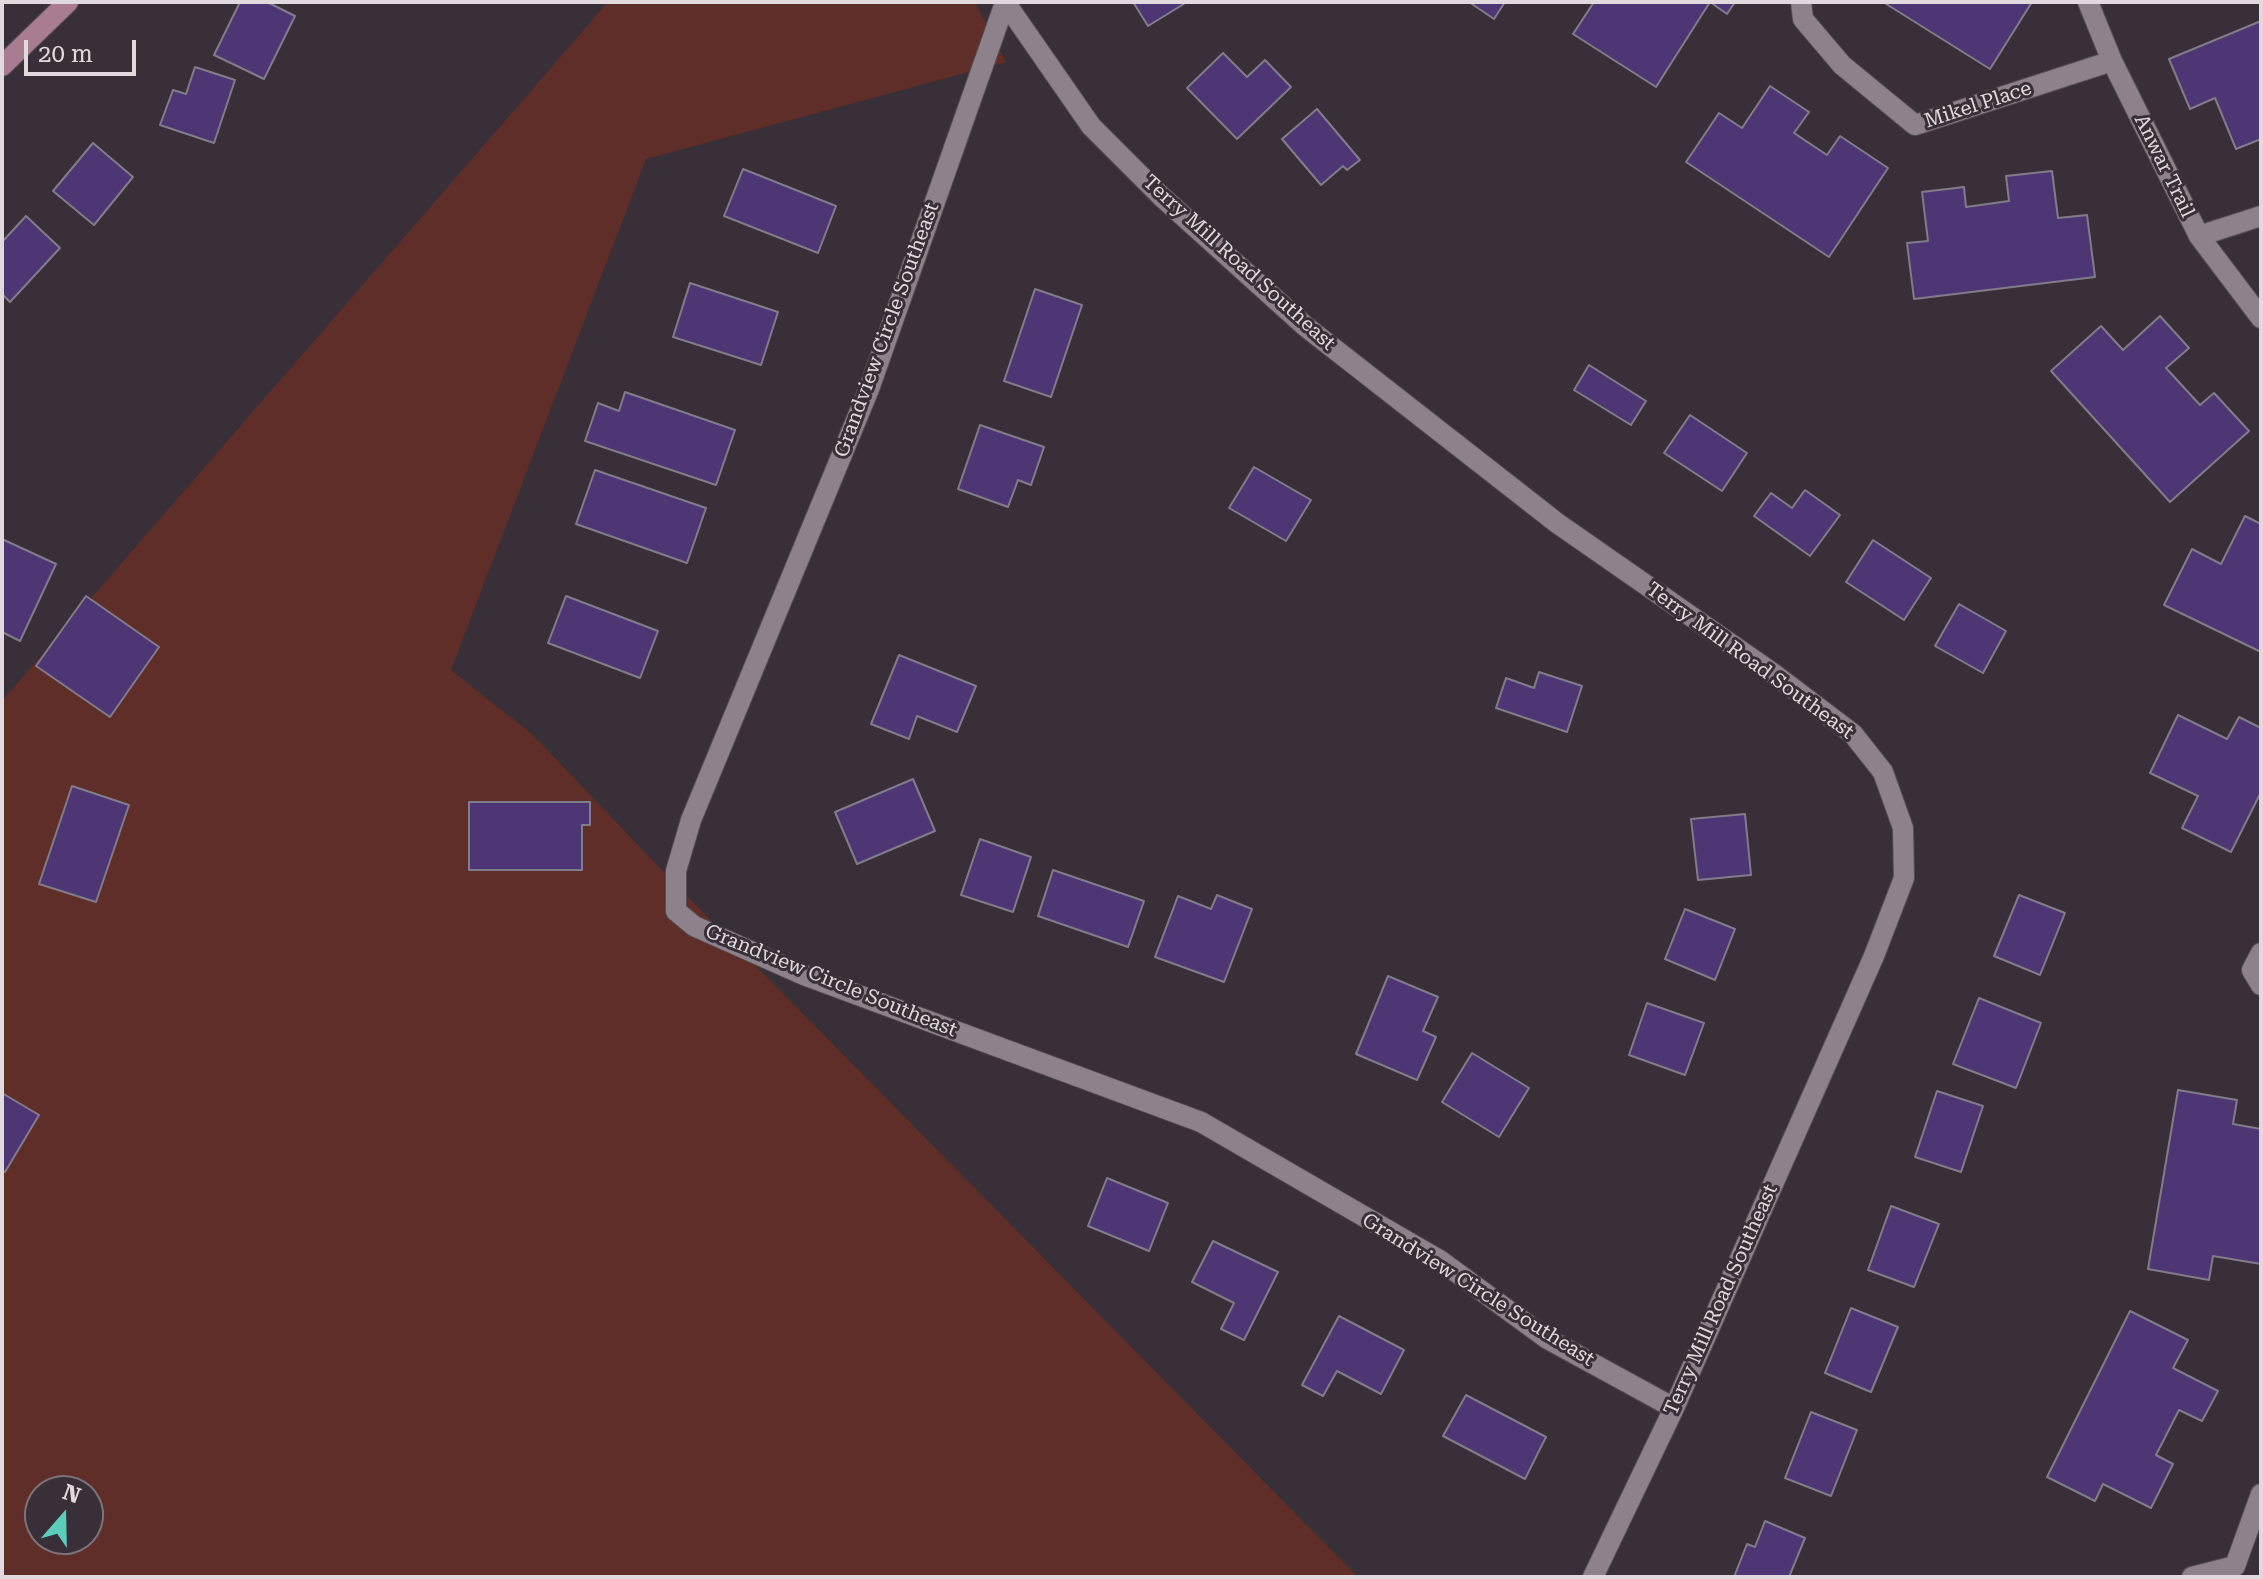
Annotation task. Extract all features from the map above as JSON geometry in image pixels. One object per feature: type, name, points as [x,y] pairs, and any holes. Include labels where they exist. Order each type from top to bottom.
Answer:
[{"type":"street","points":[[2,66],[68,2]]},
{"type":"street","name":"Grandview Circle Southeast","points":[[1005,2],[869,389],[691,820],[676,871],[676,911],[694,926],[804,975],[1201,1122],[1441,1261],[1546,1338],[1674,1408]]},
{"type":"street","name":"Terry Mill Road Southeast","points":[[1005,2],[1091,126],[1161,196],[1305,326],[1557,523],[1774,674],[1853,734],[1883,772],[1903,828],[1904,878],[1874,956],[1674,1408],[1593,1577]]},
{"type":"street","name":"Mikel Place","points":[[1801,2],[1803,19],[1842,65],[1915,125],[2112,61]]},
{"type":"street","name":"Anwar Trail","points":[[2088,2],[2112,61],[2199,236],[2261,318]]},
{"type":"street","points":[[2199,236],[2261,216]]},
{"type":"street","points":[[2261,953],[2252,970],[2261,985]]},
{"type":"street","points":[[2192,1577],[2235,1566],[2261,1494]]},
{"type":"shaded area","points":[[608,2],[975,2],[1006,62],[646,159],[451,670],[533,735],[680,889],[1358,1577],[2,1577],[2,701]]},
{"type":"building","points":[[240,2],[267,2],[295,16],[264,79],[214,55]]},
{"type":"building","points":[[1133,2],[1187,2],[1148,26]]},
{"type":"building","points":[[1469,2],[1505,2],[1494,19]]},
{"type":"building","points":[[1594,2],[1710,2],[1656,87],[1573,34]]},
{"type":"building","points":[[1710,2],[1735,2],[1727,14]]},
{"type":"building","points":[[1883,2],[2032,2],[1990,69]]},
{"type":"building","points":[[2261,21],[2261,139],[2236,149],[2215,98],[2190,109],[2169,59]]},
{"type":"building","points":[[1223,53],[1247,77],[1265,60],[1291,87],[1237,139],[1187,88]]},
{"type":"building","points":[[195,67],[235,80],[214,143],[160,125],[173,90],[186,94]]},
{"type":"building","points":[[1770,86],[1809,112],[1794,133],[1827,155],[1840,136],[1888,168],[1829,257],[1686,162],[1719,113],[1742,128]]},
{"type":"building","points":[[1317,109],[1360,160],[1347,170],[1343,166],[1321,185],[1282,139]]},
{"type":"building","points":[[93,143],[133,177],[94,225],[53,191]]},
{"type":"building","points":[[743,169],[836,206],[818,253],[724,216]]},
{"type":"building","points":[[2052,171],[2058,218],[2087,215],[2095,277],[1914,299],[1907,243],[1928,241],[1922,192],[1964,187],[1966,207],[2009,201],[2006,176]]},
{"type":"building","points":[[26,216],[60,248],[10,302],[2,294],[2,242]]},
{"type":"building","points":[[690,283],[778,312],[761,365],[673,337]]},
{"type":"building","points":[[1035,289],[1082,305],[1051,397],[1004,381]]},
{"type":"building","points":[[2160,316],[2189,348],[2166,368],[2200,405],[2214,393],[2249,431],[2170,502],[2051,371],[2101,326],[2123,350]]},
{"type":"building","points":[[1589,365],[1646,401],[1631,425],[1574,390]]},
{"type":"building","points":[[625,392],[735,430],[716,485],[585,441],[598,403],[619,411]]},
{"type":"building","points":[[1690,415],[1747,453],[1722,491],[1664,453]]},
{"type":"building","points":[[980,425],[1044,447],[1031,485],[1018,480],[1008,507],[958,489]]},
{"type":"building","points":[[1254,467],[1311,500],[1286,541],[1229,508]]},
{"type":"building","points":[[595,470],[706,508],[687,563],[576,524]]},
{"type":"building","points":[[1805,490],[1840,515],[1810,556],[1754,516],[1771,493],[1792,508]]},
{"type":"building","points":[[2245,516],[2261,524],[2261,652],[2164,605],[2192,549],[2221,564]]},
{"type":"building","points":[[2,539],[56,564],[20,641],[2,632]]},
{"type":"building","points":[[1873,540],[1931,578],[1904,620],[1846,582]]},
{"type":"building","points":[[86,596],[159,647],[110,717],[36,666]]},
{"type":"building","points":[[566,596],[658,631],[640,678],[548,643]]},
{"type":"building","points":[[1959,604],[2006,631],[1983,673],[1935,646]]},
{"type":"building","points":[[899,655],[976,686],[957,732],[917,716],[909,739],[871,724]]},
{"type":"building","points":[[1539,672],[1582,686],[1567,732],[1496,708],[1506,678],[1534,688]]},
{"type":"building","points":[[2178,715],[2227,739],[2239,717],[2261,728],[2261,792],[2231,852],[2182,828],[2198,796],[2150,773]]},
{"type":"building","points":[[913,779],[935,831],[857,864],[835,812]]},
{"type":"building","points":[[72,786],[129,805],[96,902],[39,884]]},
{"type":"building","points":[[469,802],[590,802],[590,825],[582,825],[582,870],[469,870]]},
{"type":"building","points":[[1745,814],[1751,875],[1698,880],[1691,819]]},
{"type":"building","points":[[980,839],[1031,857],[1013,912],[961,895]]},
{"type":"building","points":[[1053,870],[1144,901],[1128,947],[1038,916]]},
{"type":"building","points":[[1217,895],[1252,909],[1224,982],[1155,957],[1178,896],[1211,909]]},
{"type":"building","points":[[2019,895],[2065,913],[2040,975],[1994,956]]},
{"type":"building","points":[[1685,909],[1735,929],[1715,980],[1665,959]]},
{"type":"building","points":[[1388,976],[1438,997],[1423,1031],[1436,1037],[1417,1080],[1356,1054]]},
{"type":"building","points":[[1979,998],[2041,1023],[2016,1088],[1953,1064]]},
{"type":"building","points":[[1647,1003],[1704,1023],[1685,1075],[1629,1055]]},
{"type":"building","points":[[1472,1053],[1529,1088],[1499,1137],[1442,1102]]},
{"type":"building","points":[[2178,1090],[2237,1100],[2233,1124],[2261,1129],[2261,1264],[2213,1256],[2209,1280],[2148,1269]]},
{"type":"building","points":[[1937,1091],[1983,1106],[1961,1172],[1915,1157]]},
{"type":"building","points":[[2,1093],[39,1115],[5,1172],[2,1170]]},
{"type":"building","points":[[1107,1178],[1168,1203],[1149,1251],[1088,1226]]},
{"type":"building","points":[[1891,1206],[1939,1224],[1914,1287],[1868,1270]]},
{"type":"building","points":[[1213,1241],[1278,1272],[1244,1340],[1221,1329],[1234,1303],[1192,1282]]},
{"type":"building","points":[[1851,1308],[1898,1327],[1871,1392],[1825,1373]]},
{"type":"building","points":[[2130,1311],[2188,1340],[2173,1368],[2218,1391],[2202,1421],[2179,1410],[2156,1455],[2173,1464],[2151,1508],[2103,1484],[2095,1501],[2047,1477]]},
{"type":"building","points":[[1339,1316],[1404,1350],[1381,1394],[1337,1371],[1323,1396],[1302,1385]]},
{"type":"building","points":[[1466,1395],[1546,1437],[1525,1479],[1443,1436]]},
{"type":"building","points":[[1811,1412],[1857,1430],[1831,1496],[1785,1478]]},
{"type":"building","points":[[1765,1521],[1805,1538],[1789,1577],[1734,1577],[1747,1544],[1755,1547]]}]
